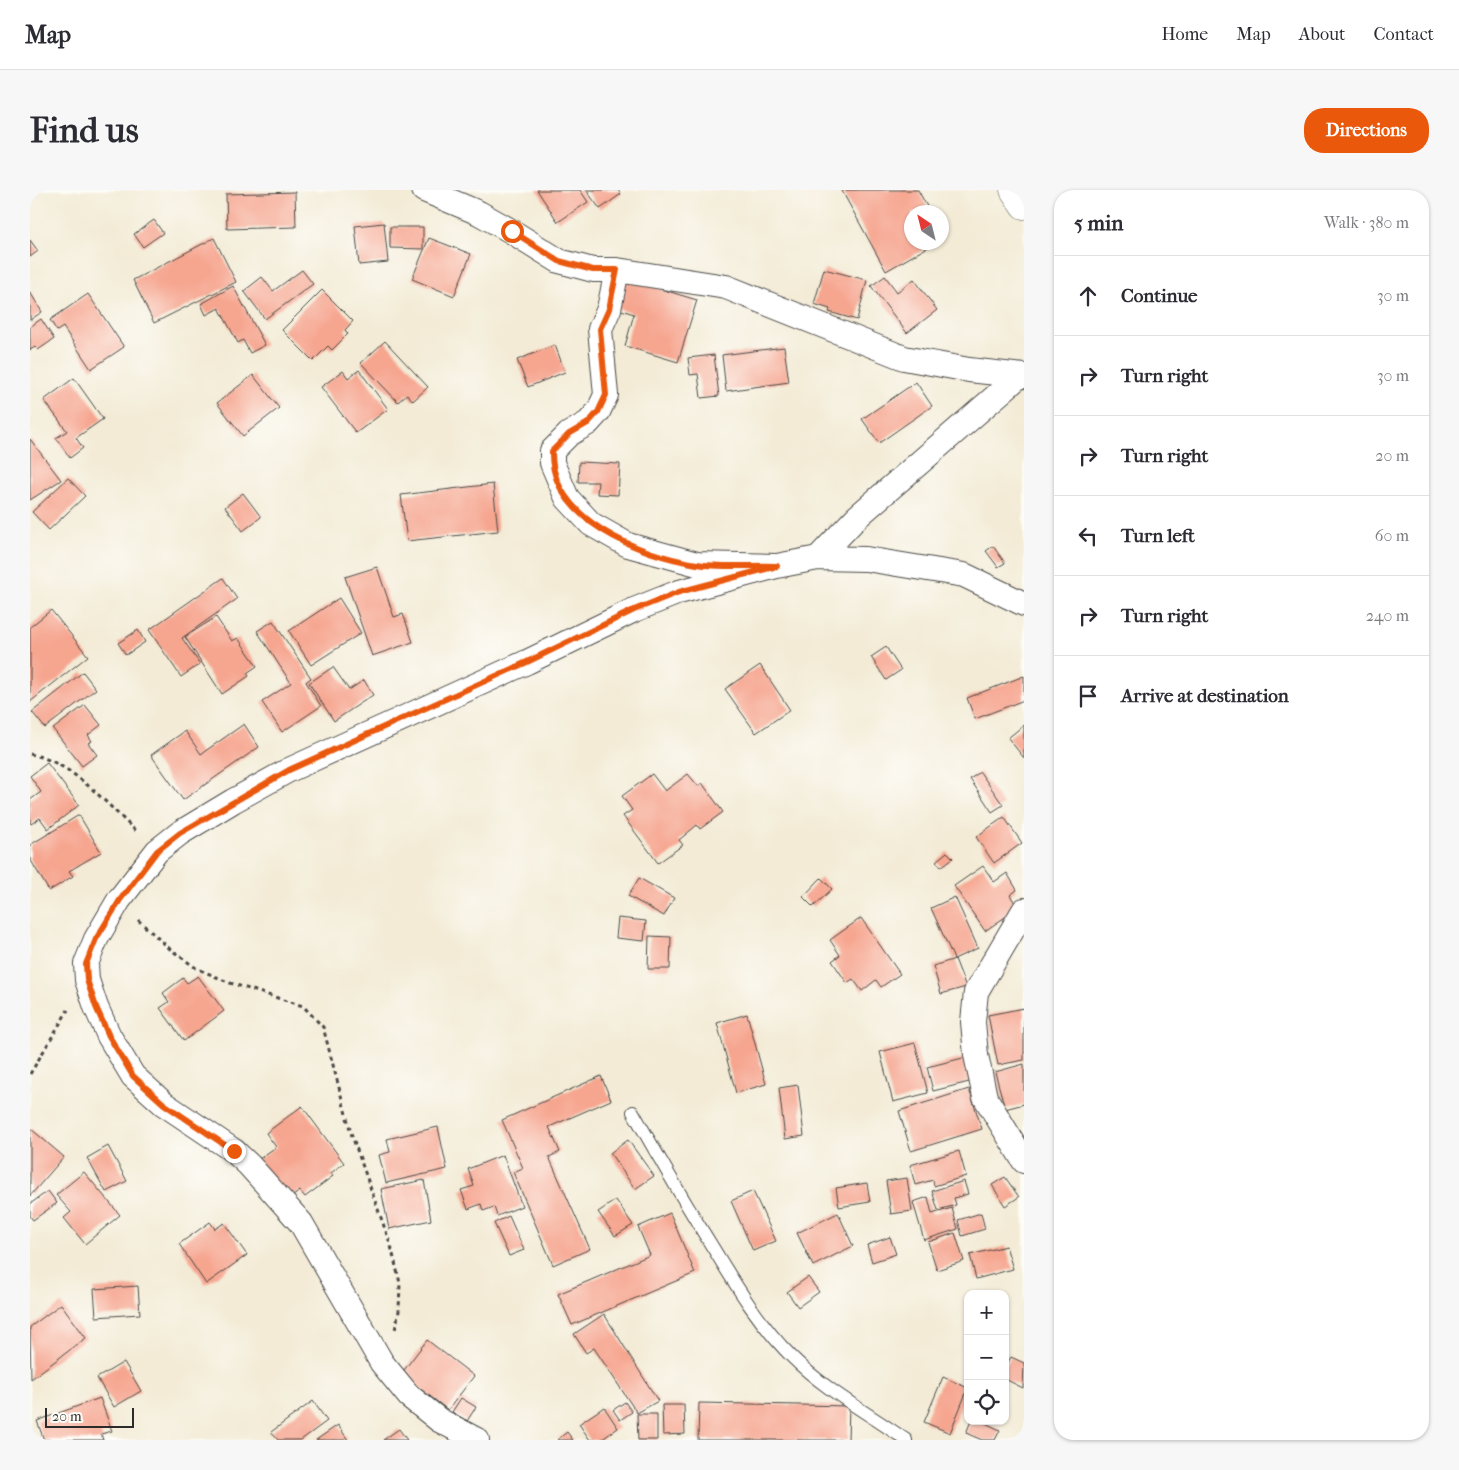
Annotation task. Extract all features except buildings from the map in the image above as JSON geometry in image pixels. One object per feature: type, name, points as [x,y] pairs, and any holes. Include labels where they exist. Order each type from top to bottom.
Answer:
[{"type":"street","points":[[424,190],[487,218],[559,261],[593,270],[617,270],[726,287],[904,358],[1021,377]]},
{"type":"street","points":[[1014,190],[1024,205]]},
{"type":"street","points":[[617,270],[609,309],[600,329],[606,395],[598,412],[588,423],[569,434],[552,451],[552,463],[567,498],[591,524],[628,545],[697,564],[777,566]]},
{"type":"street","points":[[818,558],[857,517],[1021,377]]},
{"type":"street","points":[[477,1440],[439,1420],[409,1396],[382,1363],[301,1223],[234,1151],[164,1104],[133,1076],[106,1028],[87,980],[86,964],[96,939],[120,900],[157,851],[180,833],[289,770],[501,674],[634,610],[679,592],[777,566],[818,558],[866,559],[964,575],[1024,604]]},
{"type":"street","points":[[1024,910],[976,992],[973,1022],[976,1054],[985,1097],[1024,1161]]},
{"type":"lane","points":[[633,1112],[670,1179],[747,1304],[770,1334],[794,1359],[824,1384],[906,1440]]},
{"type":"path","points":[[30,754],[48,758],[63,766],[157,851]]},
{"type":"path","points":[[120,900],[170,949],[196,968],[230,983],[303,1006],[323,1027],[329,1042],[337,1088],[350,1133],[391,1246],[400,1284],[399,1311],[395,1332],[382,1363]]},
{"type":"path","points":[[30,1074],[87,980]]},
{"type":"route","points":[[234,1151],[164,1104],[133,1076],[109,1036],[87,980],[86,964],[96,939],[120,900],[157,851],[180,833],[289,770],[450,698],[634,610],[679,592],[777,566],[697,564],[628,545],[591,524],[567,498],[552,463],[552,451],[569,434],[588,423],[598,412],[606,395],[600,329],[609,309],[617,270],[593,270],[559,261],[512,231]]}]
